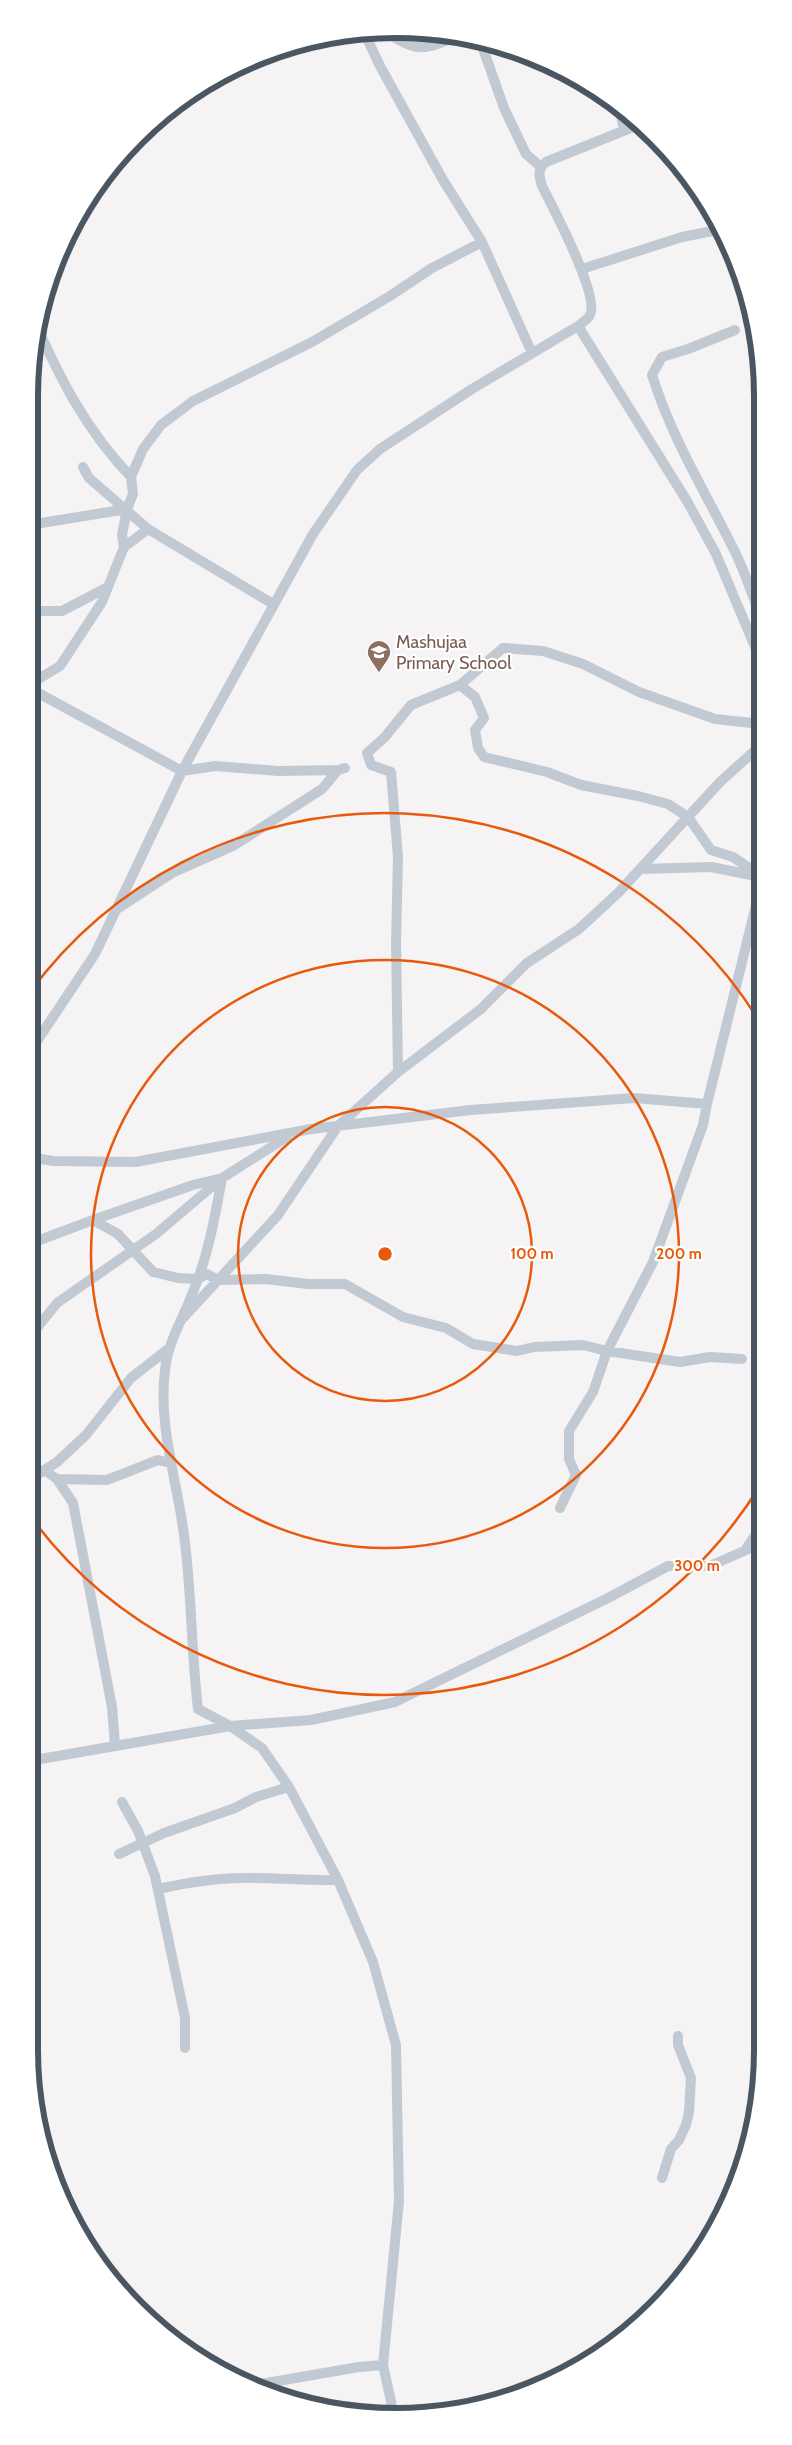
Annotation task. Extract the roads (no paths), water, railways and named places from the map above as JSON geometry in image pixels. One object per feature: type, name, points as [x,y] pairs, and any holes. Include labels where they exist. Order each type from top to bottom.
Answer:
[{"type":"street","points":[[396,38],[423,49],[444,41]]},
{"type":"street","points":[[367,39],[380,66],[443,180],[482,242],[532,353]]},
{"type":"street","points":[[483,48],[504,108],[526,154],[541,166]]},
{"type":"street","points":[[621,118],[624,130]]},
{"type":"street","points":[[38,1040],[95,954],[182,771],[313,534],[357,470],[380,449],[472,389],[578,326],[590,316],[592,304],[582,269],[542,186],[539,175],[541,166],[546,162],[633,127]]},
{"type":"street","points":[[582,269],[682,237],[714,231]]},
{"type":"street","points":[[124,547],[122,535],[127,509],[133,494],[131,477],[143,449],[161,425],[192,401],[312,342],[390,296],[432,268],[482,242]]},
{"type":"street","points":[[578,326],[687,501],[716,554],[754,644]]},
{"type":"street","points":[[735,330],[688,350],[662,357],[652,375],[660,402],[685,457],[738,557],[754,599]]},
{"type":"street","points":[[42,339],[54,365],[83,418],[106,451],[131,477]]},
{"type":"street","points":[[83,467],[89,478],[148,529],[273,604]]},
{"type":"street","points":[[38,524],[127,509]]},
{"type":"street","points":[[38,680],[60,666],[102,602],[124,547],[148,529]]},
{"type":"street","points":[[38,611],[62,611],[106,588]]},
{"type":"street","points":[[398,1072],[396,942],[398,856],[391,772],[372,765],[367,753],[384,738],[411,705],[460,685],[502,648],[544,651],[583,664],[639,692],[715,719],[754,723]]},
{"type":"street","points":[[460,685],[475,697],[484,718],[475,730],[478,748],[484,757],[548,772],[581,784],[668,804],[688,816],[711,850],[733,857],[754,871]]},
{"type":"street","points":[[38,687],[182,771],[215,766],[278,771],[341,769],[322,789],[241,841],[172,873],[117,910]]},
{"type":"street","points":[[179,1322],[194,1308],[278,1214],[338,1126],[398,1072],[482,1009],[527,963],[579,929],[619,892],[720,782],[754,751]]},
{"type":"street","points":[[640,869],[711,867],[754,875]]},
{"type":"street","points":[[560,1508],[576,1475],[569,1459],[569,1431],[593,1392],[606,1351],[654,1262],[703,1125],[754,913]]},
{"type":"street","points":[[38,1158],[53,1161],[135,1162],[338,1126],[471,1110],[634,1098],[707,1104]]},
{"type":"street","points":[[38,1327],[57,1303],[156,1234],[222,1178],[292,1134]]},
{"type":"street","points":[[38,1241],[193,1185],[222,1178]]},
{"type":"street","points":[[222,1178],[204,1261],[168,1349],[162,1407],[170,1464],[184,1535],[192,1657],[198,1709],[230,1726],[262,1748],[289,1787],[338,1880],[373,1962],[396,2045],[399,2201],[383,2365],[392,2408]]},
{"type":"street","points":[[93,1220],[118,1234],[153,1272],[178,1278],[198,1279],[207,1274],[218,1280],[266,1279],[308,1284],[345,1284],[403,1317],[446,1328],[473,1344],[517,1351],[534,1347],[583,1345],[606,1351],[680,1362],[710,1357],[742,1359]]},
{"type":"street","points":[[38,1473],[57,1462],[86,1434],[131,1378],[168,1349]]},
{"type":"street","points":[[57,1479],[108,1480],[158,1460],[170,1464]]},
{"type":"street","points":[[44,1470],[57,1479],[73,1503],[112,1707],[115,1746]]},
{"type":"street","points":[[746,1550],[754,1538]]},
{"type":"street","points":[[38,1759],[230,1726],[312,1720],[395,1702],[558,1623],[668,1566],[710,1566],[754,1546]]},
{"type":"street","points":[[119,1854],[142,1843],[235,1808],[256,1797],[289,1787]]},
{"type":"street","points":[[122,1802],[142,1843],[158,1889],[185,2018],[185,2048]]},
{"type":"street","points":[[158,1889],[204,1880],[244,1877],[316,1881],[338,1880]]},
{"type":"street","points":[[662,2178],[671,2149],[679,2140],[686,2125],[689,2112],[691,2078],[678,2045],[678,2036]]},
{"type":"street","points":[[267,2383],[359,2367],[383,2365]]},
{"type":"place","name":"Mashujaa Primary School","points":[[379,673]]}]
